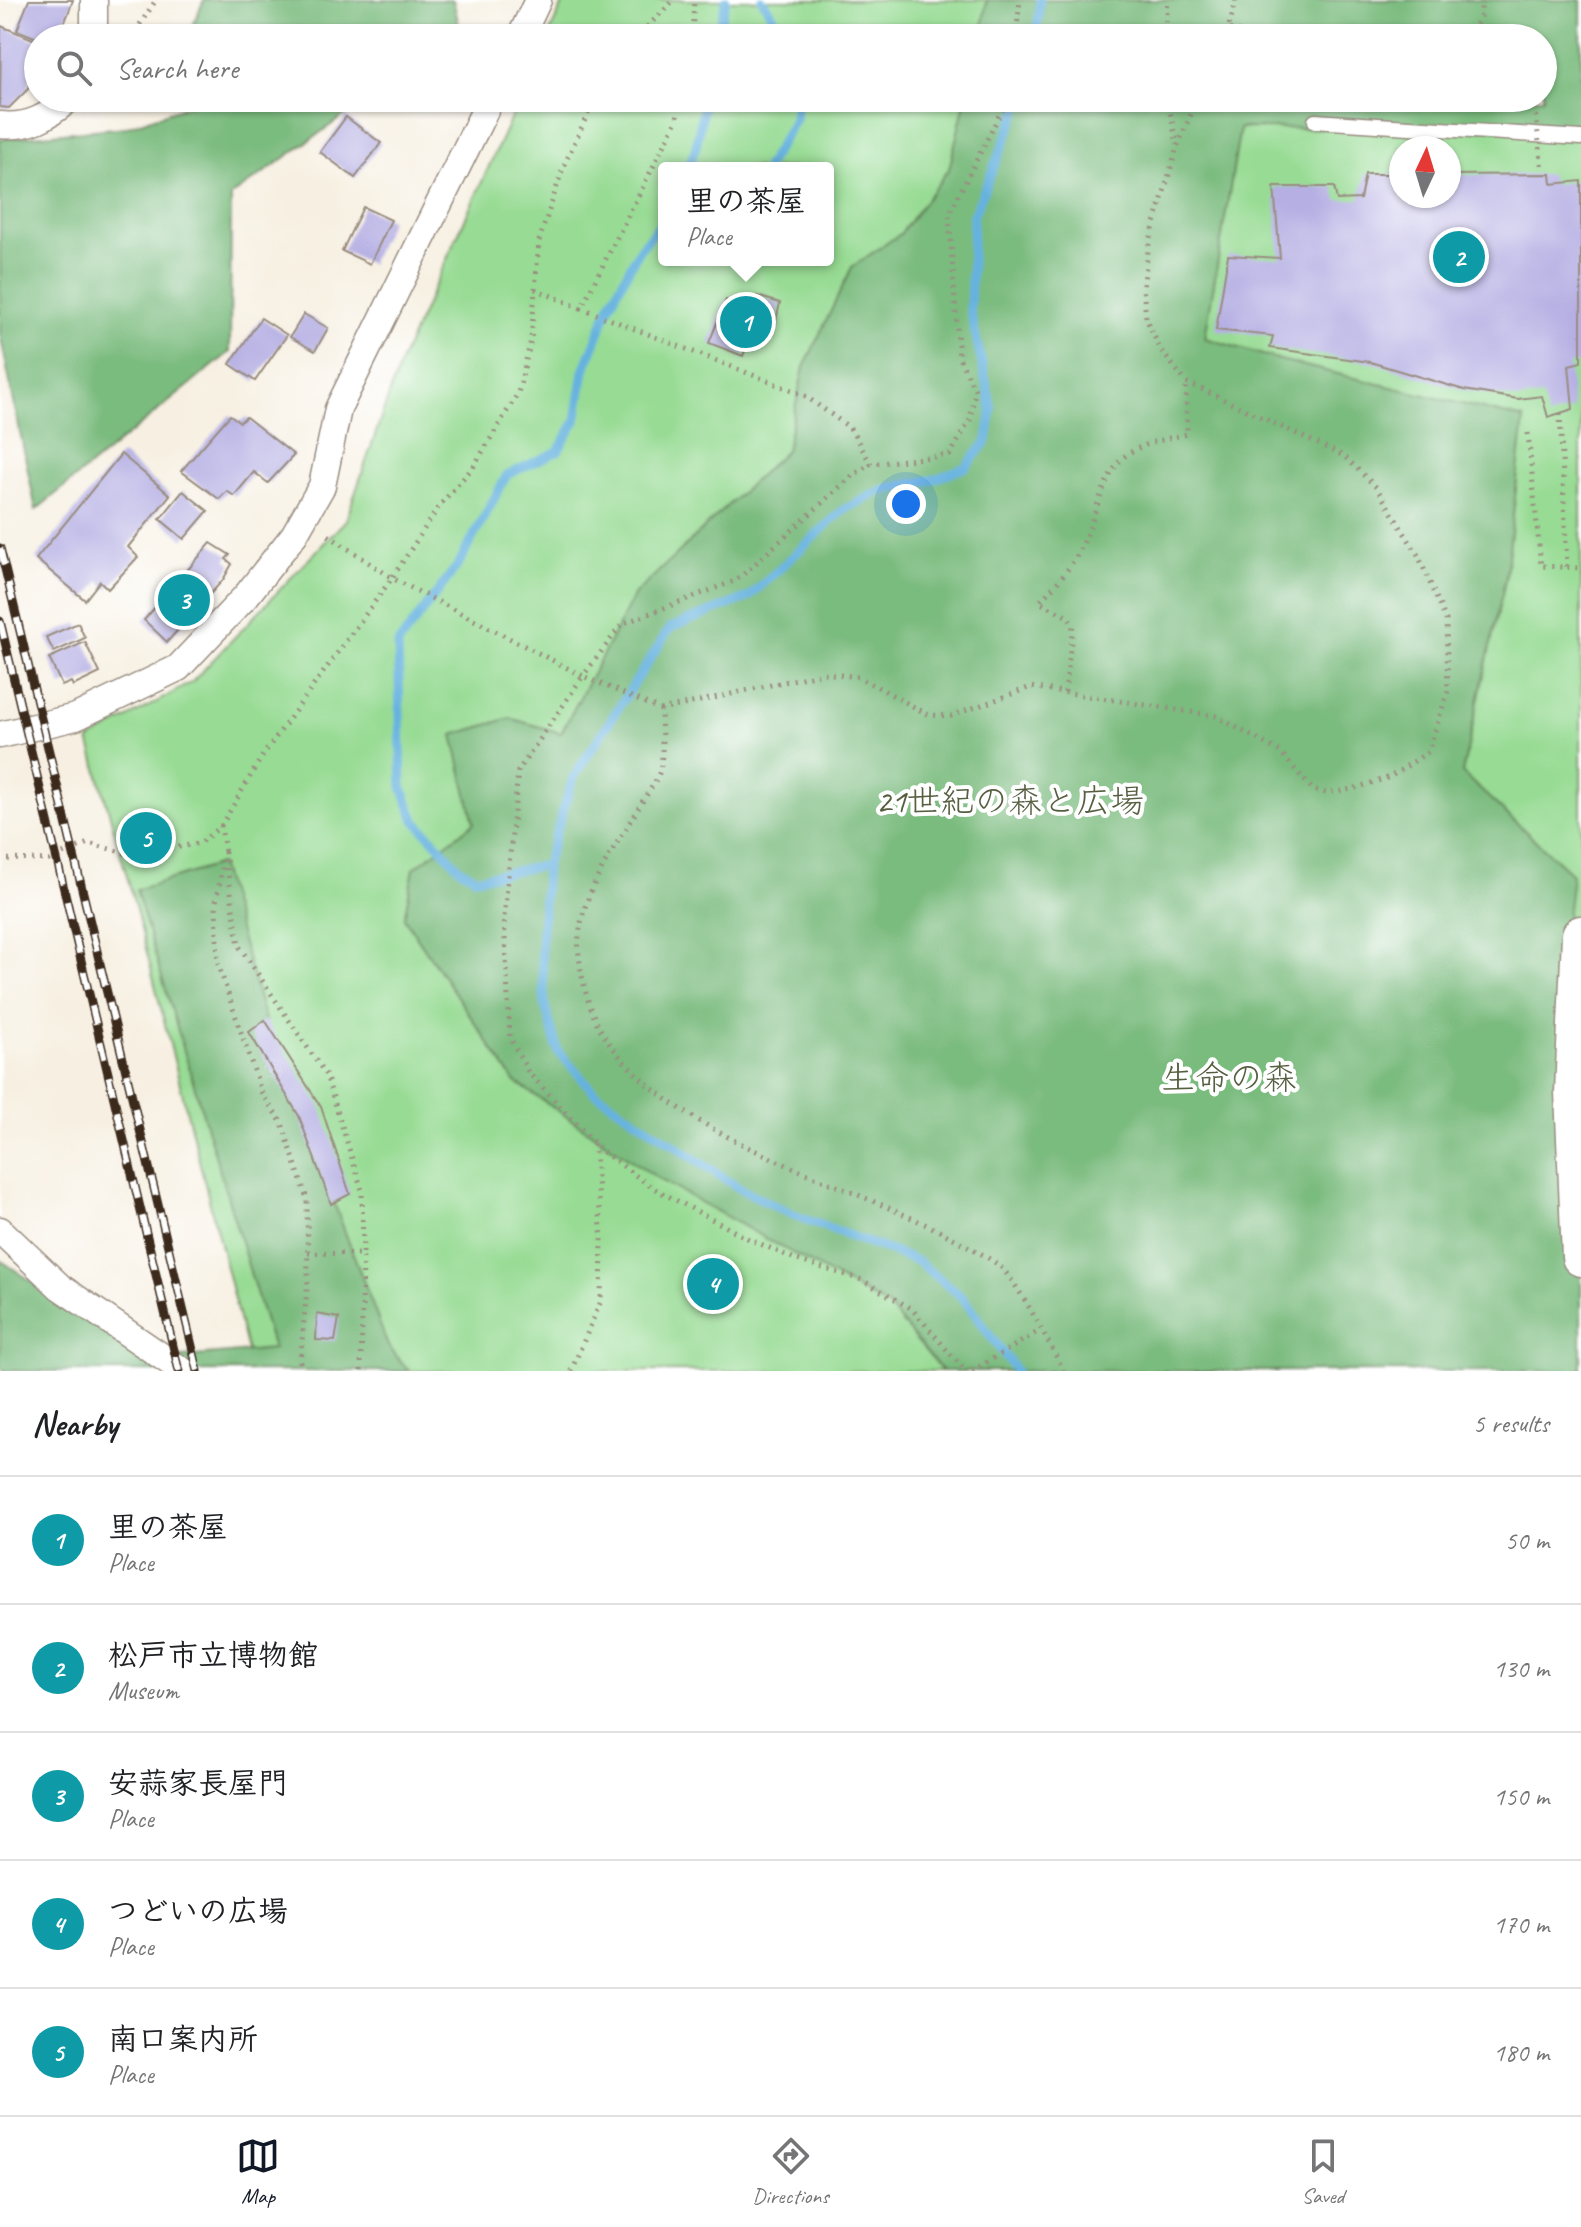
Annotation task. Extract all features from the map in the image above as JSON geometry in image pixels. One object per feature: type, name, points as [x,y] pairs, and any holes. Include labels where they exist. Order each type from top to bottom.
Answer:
[{"type":"street","points":[[94,0],[94,24]]},
{"type":"street","points":[[527,24],[538,0]]},
{"type":"street","points":[[0,125],[21,127],[54,112]]},
{"type":"street","points":[[0,735],[76,717],[178,668],[246,596],[304,519],[322,486],[338,409],[484,112]]},
{"type":"street","points":[[1581,935],[1574,1092],[1581,1257]]},
{"type":"street","points":[[0,1230],[60,1287],[183,1371]]},
{"type":"lane","points":[[1315,121],[1581,138]]},
{"type":"path","points":[[140,24],[156,0]]},
{"type":"path","points":[[650,24],[674,0]]},
{"type":"path","points":[[693,24],[694,0]]},
{"type":"path","points":[[1017,24],[1020,0]]},
{"type":"path","points":[[1166,24],[1168,0]]},
{"type":"path","points":[[1229,24],[1236,0]]},
{"type":"path","points":[[1476,24],[1481,15],[1481,0]]},
{"type":"path","points":[[0,859],[49,860],[88,843],[125,853],[147,853],[200,843],[221,826],[263,755],[392,578],[440,505],[474,466],[518,393],[531,340],[539,241],[563,168],[589,112]]},
{"type":"path","points":[[581,308],[676,122],[678,112]]},
{"type":"path","points":[[965,1371],[912,1309],[862,1280],[797,1260],[747,1238],[653,1188],[594,1143],[528,1072],[510,1038],[504,918],[518,771],[622,624],[737,580],[852,476],[871,464],[950,455],[970,420],[975,390],[959,358],[949,214],[1001,112]]},
{"type":"path","points":[[1170,112],[1177,147]]},
{"type":"path","points":[[304,519],[392,578],[583,676],[661,710],[823,673],[859,677],[929,715],[951,716],[1031,687],[1216,716],[1280,752],[1313,790],[1326,793],[1352,789],[1390,777],[1428,752],[1448,691],[1446,620],[1418,555],[1376,487],[1344,456],[1186,382],[1160,349],[1146,318],[1143,288],[1149,244],[1177,147],[1192,112]]},
{"type":"path","points":[[1532,112],[1536,116],[1542,171]]},
{"type":"path","points":[[535,289],[804,395],[850,428],[871,464]]},
{"type":"path","points":[[1065,692],[1073,625],[1068,617],[1039,602],[1081,549],[1102,493],[1120,460],[1152,442],[1187,434],[1186,382]]},
{"type":"path","points":[[1560,413],[1567,567]]},
{"type":"path","points":[[1528,433],[1541,566],[1581,568]]},
{"type":"path","points":[[661,710],[660,771],[610,854],[579,918],[579,953],[586,998],[606,1039],[639,1077],[696,1118],[1001,1265],[1064,1371]]},
{"type":"path","points":[[221,826],[239,946],[326,1075],[362,1190],[361,1371]]},
{"type":"path","points":[[225,853],[216,902],[218,964],[262,1094],[282,1123],[307,1199],[308,1253],[299,1371]]},
{"type":"path","points":[[571,1371],[601,1301],[602,1240],[594,1143]]},
{"type":"path","points":[[308,1253],[363,1254]]},
{"type":"path","points":[[972,1371],[1041,1330]]},
{"type":"green space","points":[[204,0],[453,0],[459,24],[193,24]]},
{"type":"green space","name":"21世紀の森と広場","points":[[565,0],[1581,0],[1581,1371],[252,1371],[136,909],[89,740],[192,682],[346,520],[401,360],[514,112],[1557,112],[1557,24],[554,24]]},
{"type":"green space","name":"21世紀の森と広場","points":[[987,0],[1581,0],[1581,130],[1240,128],[1205,338],[1280,360],[1524,419],[1506,576],[1462,773],[1572,874],[1561,974],[1581,1117],[1581,1371],[942,1371],[888,1306],[662,1181],[514,1081],[404,918],[414,868],[474,823],[453,735],[510,718],[561,733],[635,594],[786,450],[804,367],[852,267],[900,234],[949,169],[963,112],[1557,112],[1557,24],[983,24]]},
{"type":"green space","points":[[169,112],[349,112],[231,196],[230,352],[36,510],[0,334],[0,139],[126,127]]},
{"type":"green space","points":[[220,864],[265,1020],[388,1346],[409,1371],[5,1371],[0,1367],[0,1260],[149,1360],[273,1349],[136,890]]},
{"type":"building","points":[[29,0],[73,0],[64,24],[24,24],[24,33],[17,30]]},
{"type":"building","points":[[1,26],[24,35],[24,93],[9,108],[0,107]]},
{"type":"building","points":[[346,117],[381,143],[355,178],[320,152]]},
{"type":"building","points":[[1365,174],[1389,174],[1389,208],[1461,208],[1461,175],[1551,174],[1552,184],[1581,181],[1581,362],[1569,365],[1573,409],[1548,417],[1542,396],[1518,399],[1464,390],[1370,362],[1270,348],[1273,336],[1216,330],[1228,255],[1280,258],[1274,187],[1334,187],[1337,200],[1360,199]]},
{"type":"building","points":[[363,207],[391,220],[370,264],[342,251]]},
{"type":"building","points":[[757,296],[780,303],[773,334],[751,335],[743,356],[709,343],[726,300],[753,310]]},
{"type":"building","points":[[304,314],[328,328],[315,351],[290,337]]},
{"type":"building","points":[[261,318],[287,335],[255,381],[230,364]]},
{"type":"building","points":[[230,415],[240,422],[246,417],[294,455],[268,483],[254,472],[234,496],[227,491],[219,499],[181,471]]},
{"type":"building","points":[[121,454],[170,495],[128,547],[138,557],[108,589],[100,581],[85,600],[36,559]]},
{"type":"building","points":[[183,491],[208,511],[184,539],[160,519]]},
{"type":"building","points":[[211,543],[230,555],[226,559],[232,564],[223,580],[167,642],[144,620]]},
{"type":"building","points":[[78,623],[85,638],[54,652],[46,637]]},
{"type":"building","points":[[85,642],[100,673],[73,686],[71,682],[62,686],[49,658]]},
{"type":"building","points":[[265,1020],[321,1107],[350,1194],[331,1204],[299,1116],[249,1032]]},
{"type":"building","points":[[317,1314],[339,1318],[335,1341],[316,1340]]},
{"type":"waterway","points":[[720,24],[726,0]]},
{"type":"waterway","points":[[762,0],[778,24]]},
{"type":"waterway","points":[[1037,24],[1040,0]]},
{"type":"waterway","points":[[690,162],[702,112]]},
{"type":"waterway","points":[[770,162],[795,119],[796,112]]},
{"type":"waterway","points":[[1016,1371],[962,1297],[917,1261],[791,1214],[737,1187],[594,1092],[558,1051],[545,1006],[541,946],[546,865],[573,778],[670,628],[749,597],[843,510],[882,490],[935,479],[966,467],[987,441],[992,409],[970,310],[973,216],[1017,112]]},
{"type":"waterway","points":[[546,865],[477,878],[461,870],[415,820],[402,787],[398,644],[458,565],[507,475],[558,451],[576,421],[584,371],[610,305],[639,250],[658,227]]},
{"type":"railway","points":[[0,548],[198,1371]]},
{"type":"railway","points":[[0,621],[179,1371]]},
{"type":"place","name":"松戸市立博物館","points":[[1459,257]]},
{"type":"place","name":"里の茶屋","points":[[746,322]]},
{"type":"place","name":"安蒜家長屋門","points":[[184,600]]},
{"type":"place","name":"南口案内所","points":[[146,838]]},
{"type":"place","name":"つどいの広場","points":[[713,1284]]},
{"type":"park label","name":"生命の森","points":[[1229,1077]]}]
